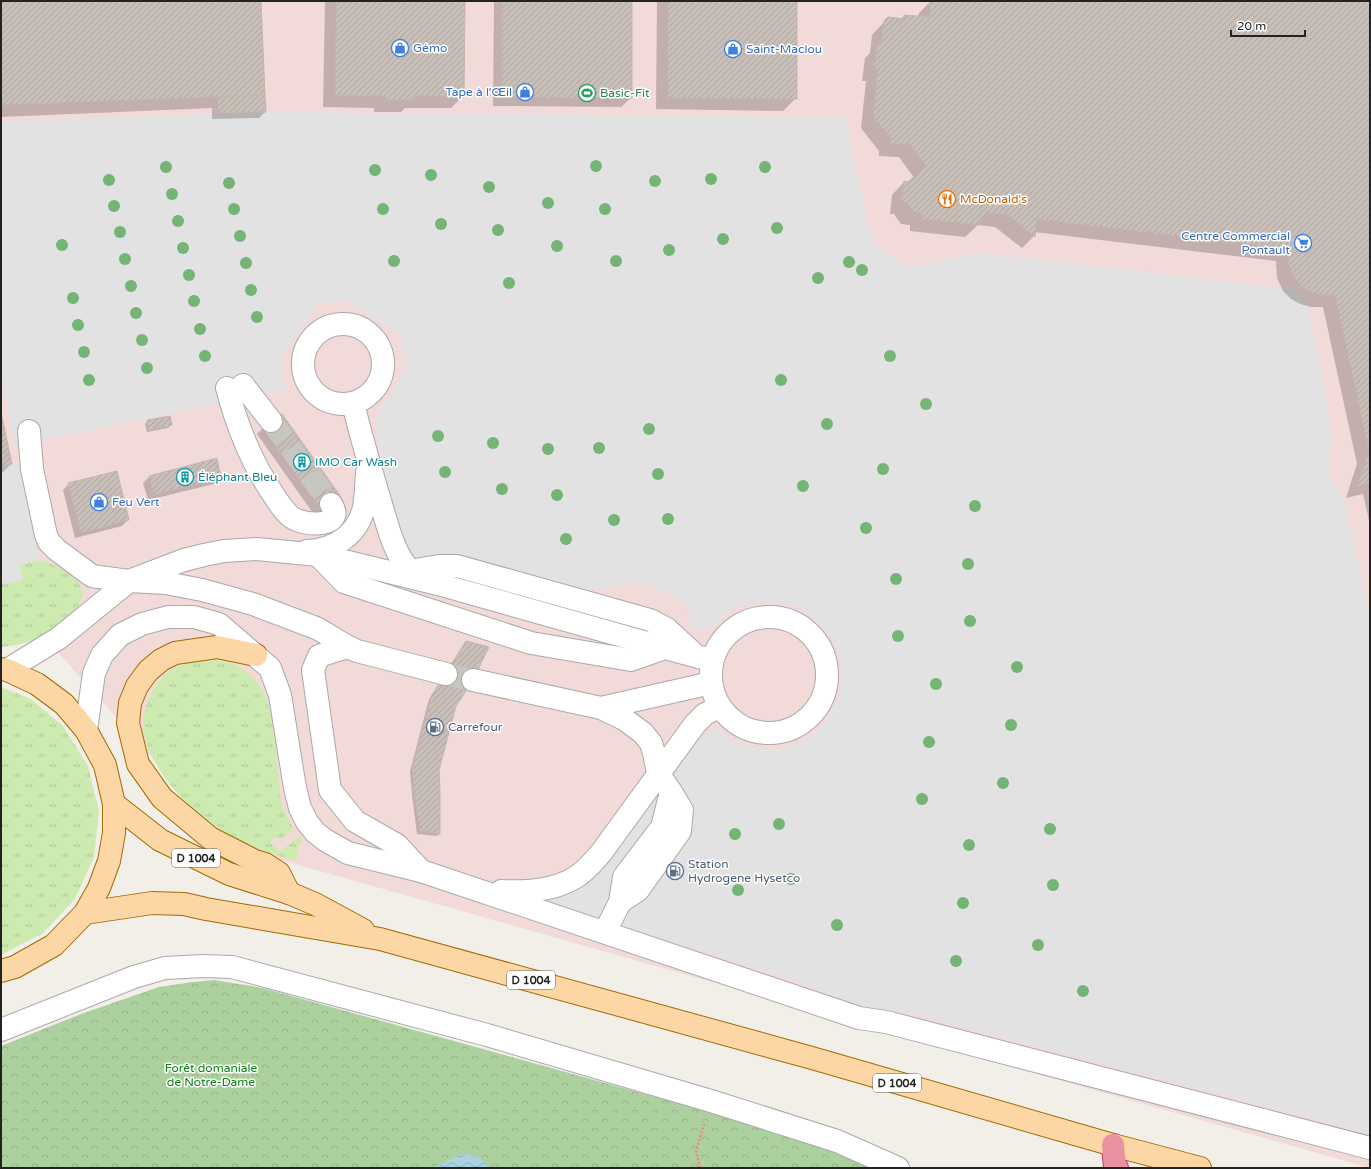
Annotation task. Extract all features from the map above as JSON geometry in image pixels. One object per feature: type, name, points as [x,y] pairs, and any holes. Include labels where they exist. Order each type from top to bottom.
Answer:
[{"type":"highway","points":[[1113,1145],[1115,1167],[1117,1168]]},
{"type":"main road","points":[[256,655],[216,647],[175,653],[161,660],[148,671],[137,686],[130,704],[128,723],[138,764],[162,798],[210,838],[255,861],[265,864],[279,873],[289,893]]},
{"type":"main road","points":[[1,971],[15,967],[54,945],[85,913],[100,888],[110,861],[114,833],[114,804],[105,765],[86,730],[64,704],[43,688],[4,670]]},
{"type":"main road","name":"D 1004","points":[[114,804],[160,840],[229,874],[289,893],[315,904],[380,939]]},
{"type":"main road","name":"D 1004","points":[[85,913],[152,903],[184,904],[380,939],[812,1058],[1113,1145],[1200,1168]]},
{"type":"street","points":[[271,421],[235,387],[234,416],[248,451],[263,479],[282,508],[296,521],[320,524],[327,522],[332,518],[334,508],[331,504]]},
{"type":"street","points":[[353,403],[368,462],[391,536],[403,560],[404,572]]},
{"type":"street","points":[[30,431],[34,477],[46,535],[49,542],[57,550],[92,576],[130,581],[166,583],[202,590],[253,604],[325,632],[348,648],[446,674]]},
{"type":"street","points":[[4,670],[59,638],[130,581],[184,560],[241,549],[300,551],[318,550],[329,547],[346,538],[357,526],[362,514],[365,499],[368,462]]},
{"type":"street","points":[[267,549],[318,555],[404,572],[438,584],[705,658]]},
{"type":"street","points":[[318,555],[344,582],[531,643],[630,660],[665,648]]},
{"type":"street","points":[[404,572],[439,566],[457,566],[650,620],[667,629],[705,658],[710,670],[710,684],[720,707],[732,720],[742,727],[754,731],[772,733],[790,729],[806,720],[818,706],[826,684],[826,665],[820,646],[806,630],[789,620],[770,616],[750,620],[732,629],[705,658]]},
{"type":"street","points":[[86,730],[94,673],[102,655],[120,635],[142,624],[168,617],[194,617],[213,622],[219,624],[270,668],[280,695],[295,788],[300,808],[307,822],[315,832],[325,840],[348,853],[421,871],[468,886],[859,1018],[886,1022],[1370,1148]]},
{"type":"street","points":[[348,648],[320,656],[313,670],[330,790],[355,821],[396,845],[421,871]]},
{"type":"street","points":[[473,680],[601,708],[624,719],[647,738],[653,748],[658,773],[682,810],[680,831],[638,890],[620,902],[605,932]]},
{"type":"street","points":[[601,708],[710,684]]},
{"type":"street","points":[[468,886],[500,891],[525,891],[548,888],[577,877],[585,871],[601,853],[658,773],[700,718],[720,707]]},
{"type":"street","points":[[1,1030],[140,975],[165,968],[203,966],[232,967],[487,1035],[711,1100],[837,1141],[898,1168]]},
{"type":"path","points":[[700,1168],[696,1151],[711,1100]]},
{"type":"shaded area","points":[[1,1],[1370,1],[1370,1168],[231,846],[46,639],[1,636]]},
{"type":"shaded area","points":[[266,112],[847,117],[870,234],[882,250],[903,264],[917,266],[978,253],[1292,289],[1308,306],[1332,431],[1329,466],[1330,473],[1347,509],[1370,621],[1370,1134],[896,1010],[863,1010],[799,982],[534,897],[602,867],[619,847],[704,734],[718,728],[731,740],[765,749],[783,749],[809,738],[825,723],[839,697],[843,677],[840,657],[832,638],[818,620],[795,606],[768,601],[738,607],[725,614],[713,627],[702,631],[692,627],[687,608],[680,601],[672,595],[650,585],[636,583],[601,589],[582,590],[416,559],[408,551],[396,527],[375,427],[375,419],[378,413],[408,367],[400,335],[345,300],[317,305],[280,360],[287,393],[273,392],[15,446],[1,377],[1,121]]},
{"type":"shaded area","points":[[12,464],[20,466],[40,560],[19,564],[23,580],[1,584],[1,466]]},
{"type":"green space","points":[[40,560],[64,570],[78,582],[82,590],[82,598],[78,607],[52,629],[38,638],[22,644],[1,647],[1,584],[23,580],[19,564]]},
{"type":"green space","points":[[204,659],[228,663],[246,671],[258,684],[267,700],[275,738],[281,801],[285,813],[294,829],[281,839],[274,837],[270,843],[280,851],[300,836],[303,839],[297,849],[297,861],[245,843],[221,830],[199,814],[189,806],[162,774],[149,749],[145,736],[143,720],[148,699],[152,692],[167,673],[187,663]]},
{"type":"green space","points":[[1,687],[31,699],[63,726],[88,766],[99,811],[94,857],[75,899],[43,933],[1,955]]},
{"type":"green space","name":"Forêt domaniale de Notre-Dame","points":[[214,980],[263,988],[911,1168],[1,1168],[1,1046],[81,1014],[159,987]]},
{"type":"water","points":[[465,1153],[478,1158],[489,1168],[432,1168]]},
{"type":"building","points":[[1,1],[261,1],[265,95],[1,105]]},
{"type":"building","name":"Gémo","points":[[336,1],[465,1],[464,96],[414,96],[414,100],[386,100],[386,96],[335,95]]},
{"type":"building","points":[[502,1],[632,1],[632,98],[502,97]]},
{"type":"building","name":"Saint-Maclou","points":[[668,1],[797,1],[797,99],[668,98]]},
{"type":"building","name":"Centre Commercial Pontault","points":[[931,1],[1370,1],[1370,483],[1357,486],[1369,451],[1335,295],[1313,293],[1303,287],[1295,279],[1289,266],[1288,249],[1037,219],[1035,237],[1008,215],[989,213],[979,221],[979,225],[922,219],[922,213],[914,212],[906,202],[901,202],[904,181],[908,182],[926,166],[911,145],[891,144],[891,138],[873,116],[878,69],[874,69],[877,45],[881,45],[884,21],[888,17],[904,19],[904,15],[929,17]]},
{"type":"building","points":[[265,95],[266,112],[218,113],[217,97]]},
{"type":"building","points":[[1,412],[12,464],[1,467]]},
{"type":"building","name":"IMO Car Wash","points":[[282,414],[341,497],[321,510],[262,427]]},
{"type":"building","points":[[170,416],[172,425],[149,430],[147,420]]},
{"type":"building","name":"Éléphant Bleu","points":[[217,458],[221,478],[154,495],[149,476]]},
{"type":"building","name":"Feu Vert","points":[[117,471],[129,520],[81,533],[68,483]]},
{"type":"building","points":[[466,641],[489,647],[473,680],[456,706],[439,770],[440,834],[420,831],[412,768],[432,695]]},
{"type":"tunnel","points":[[271,421],[331,504]]},
{"type":"tunnel","points":[[446,674],[473,680]]},
{"type":"place","name":"Gémo","points":[[400,48]]},
{"type":"place","name":"Saint-Maclou","points":[[733,49]]},
{"type":"place","name":"Tape à l'Œil","points":[[525,92]]},
{"type":"place","name":"Basic-Fit","points":[[587,93]]},
{"type":"place","name":"McDonald's","points":[[947,199]]},
{"type":"place","name":"Centre Commercial Pontault","points":[[1303,243]]},
{"type":"place","name":"IMO Car Wash","points":[[302,462]]},
{"type":"place","name":"Éléphant Bleu","points":[[185,477]]},
{"type":"place","name":"Feu Vert","points":[[99,502]]},
{"type":"place","name":"Carrefour","points":[[435,727]]},
{"type":"place","name":"Station Hydrogene Hysetco","points":[[675,871]]}]
